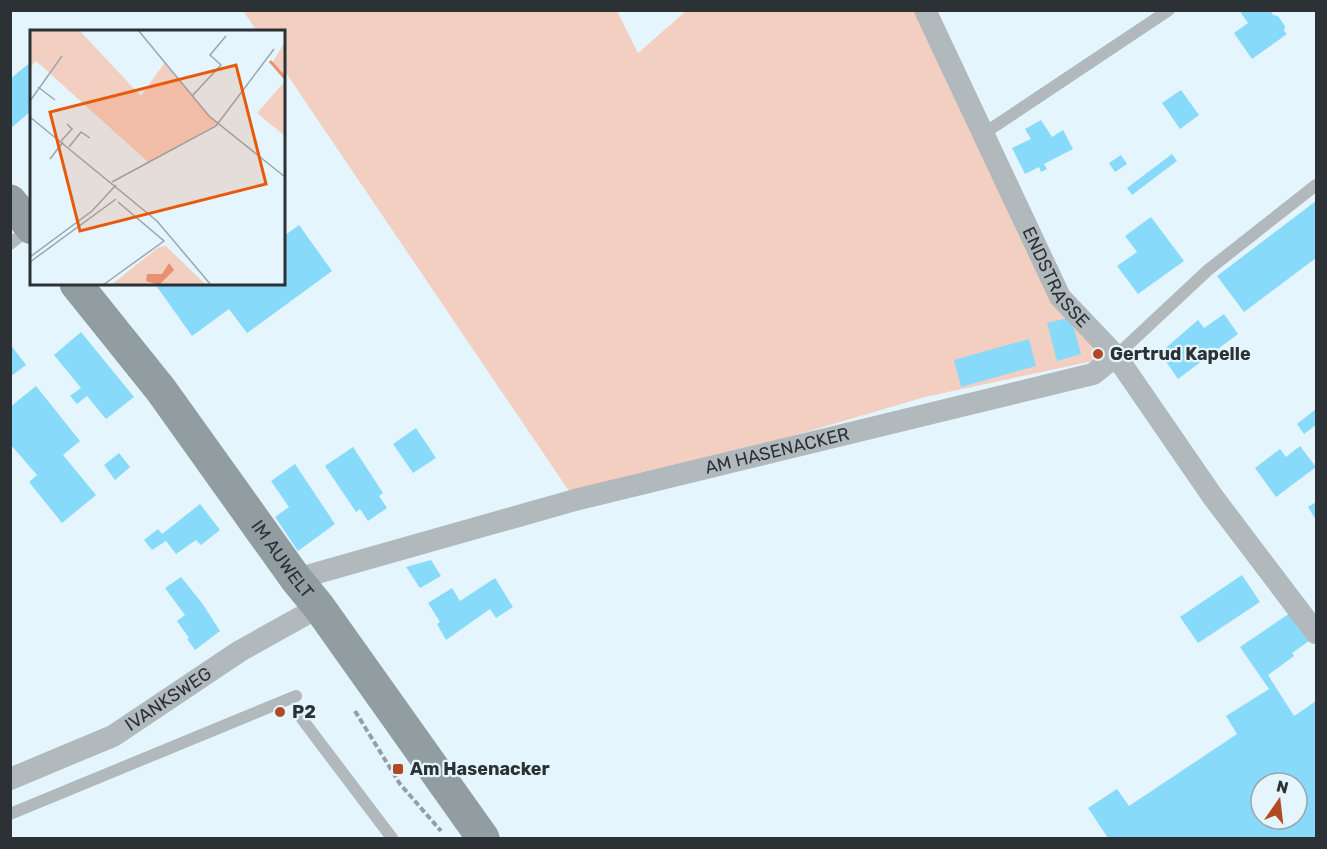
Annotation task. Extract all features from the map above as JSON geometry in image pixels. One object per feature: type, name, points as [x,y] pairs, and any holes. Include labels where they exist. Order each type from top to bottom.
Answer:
[{"type":"main road","name":"IM AUWELT","points":[[77,285],[161,390],[483,838]]},
{"type":"street","name":"ENDSTRASSE","points":[[925,10],[1060,297],[1116,356],[1213,497],[1317,633]]},
{"type":"street","name":"AM HASENACKER","points":[[296,579],[575,500],[1093,374],[1116,356]]},
{"type":"street","name":"IVANKSWEG","points":[[10,779],[113,736],[240,651],[319,607]]},
{"type":"lane","points":[[983,134],[1169,10]]},
{"type":"lane","points":[[1116,356],[1208,270],[1317,185]]},
{"type":"lane","points":[[10,244],[25,215]]},
{"type":"lane","points":[[10,814],[296,696]]},
{"type":"lane","points":[[302,719],[392,838]]},
{"type":"shaded area","points":[[243,11],[617,11],[638,53],[686,11],[925,11],[1060,297],[1116,356],[925,397],[575,500],[285,71],[285,30],[256,30]]},
{"type":"building","points":[[1239,10],[1270,10],[1273,15],[1278,16],[1287,34],[1252,59],[1234,33],[1248,23]]},
{"type":"building","points":[[30,63],[30,112],[10,129],[10,79]]},
{"type":"building","points":[[1181,90],[1199,115],[1180,129],[1162,103]]},
{"type":"building","points":[[1041,120],[1052,137],[1063,130],[1073,149],[1044,164],[1047,169],[1041,172],[1039,167],[1025,174],[1012,148],[1031,139],[1025,129]]},
{"type":"building","points":[[1172,154],[1177,161],[1132,195],[1127,188]]},
{"type":"building","points":[[1121,155],[1127,164],[1115,172],[1109,163]]},
{"type":"building","points":[[1316,201],[1316,258],[1244,312],[1217,276]]},
{"type":"building","points":[[1151,217],[1184,261],[1138,294],[1117,266],[1137,252],[1125,236]]},
{"type":"building","points":[[299,225],[332,271],[247,333],[229,309],[192,336],[156,285],[221,285],[223,287],[226,285],[285,285],[285,235]]},
{"type":"building","points":[[1224,314],[1238,334],[1178,379],[1160,353],[1198,320],[1204,328]]},
{"type":"building","points":[[1071,317],[1081,354],[1057,361],[1047,323]]},
{"type":"building","points":[[81,332],[134,397],[106,419],[87,396],[77,404],[70,396],[81,388],[54,355]]},
{"type":"building","points":[[1029,339],[1036,366],[961,387],[954,360]]},
{"type":"building","points":[[10,344],[26,365],[10,377]]},
{"type":"building","points":[[36,386],[80,441],[63,455],[96,495],[62,523],[29,482],[37,475],[10,444],[10,407]]},
{"type":"building","points":[[1316,409],[1316,425],[1304,434],[1297,424]]},
{"type":"building","points":[[416,428],[436,458],[413,473],[393,444]]},
{"type":"building","points":[[1300,446],[1316,467],[1276,497],[1255,468],[1280,449],[1286,457]]},
{"type":"building","points":[[353,447],[383,493],[379,496],[387,508],[368,521],[360,509],[356,512],[325,466]]},
{"type":"building","points":[[119,453],[130,467],[115,480],[104,465]]},
{"type":"building","points":[[295,464],[335,524],[298,551],[275,517],[289,507],[271,481]]},
{"type":"building","points":[[1316,502],[1316,520],[1308,507]]},
{"type":"building","points":[[200,504],[220,530],[201,545],[196,540],[176,554],[166,541],[152,550],[144,540],[158,529],[162,534]]},
{"type":"building","points":[[431,560],[441,576],[420,588],[406,567]]},
{"type":"building","points":[[1242,575],[1260,602],[1198,643],[1180,617]]},
{"type":"building","points":[[181,577],[202,603],[220,631],[195,650],[177,621],[185,615],[165,588]]},
{"type":"building","points":[[495,578],[513,607],[496,618],[490,609],[446,640],[437,624],[440,622],[428,603],[452,588],[460,601]]},
{"type":"building","points":[[1290,613],[1309,641],[1292,653],[1294,656],[1268,675],[1294,716],[1316,701],[1316,838],[1108,838],[1088,808],[1117,789],[1129,806],[1237,734],[1226,716],[1269,689],[1240,647]]},
{"type":"place","name":"Gertrud Kapelle","points":[[1098,354]]},
{"type":"place","name":"P2","points":[[280,712]]},
{"type":"place","name":"Am Hasenacker","points":[[398,769]]}]
